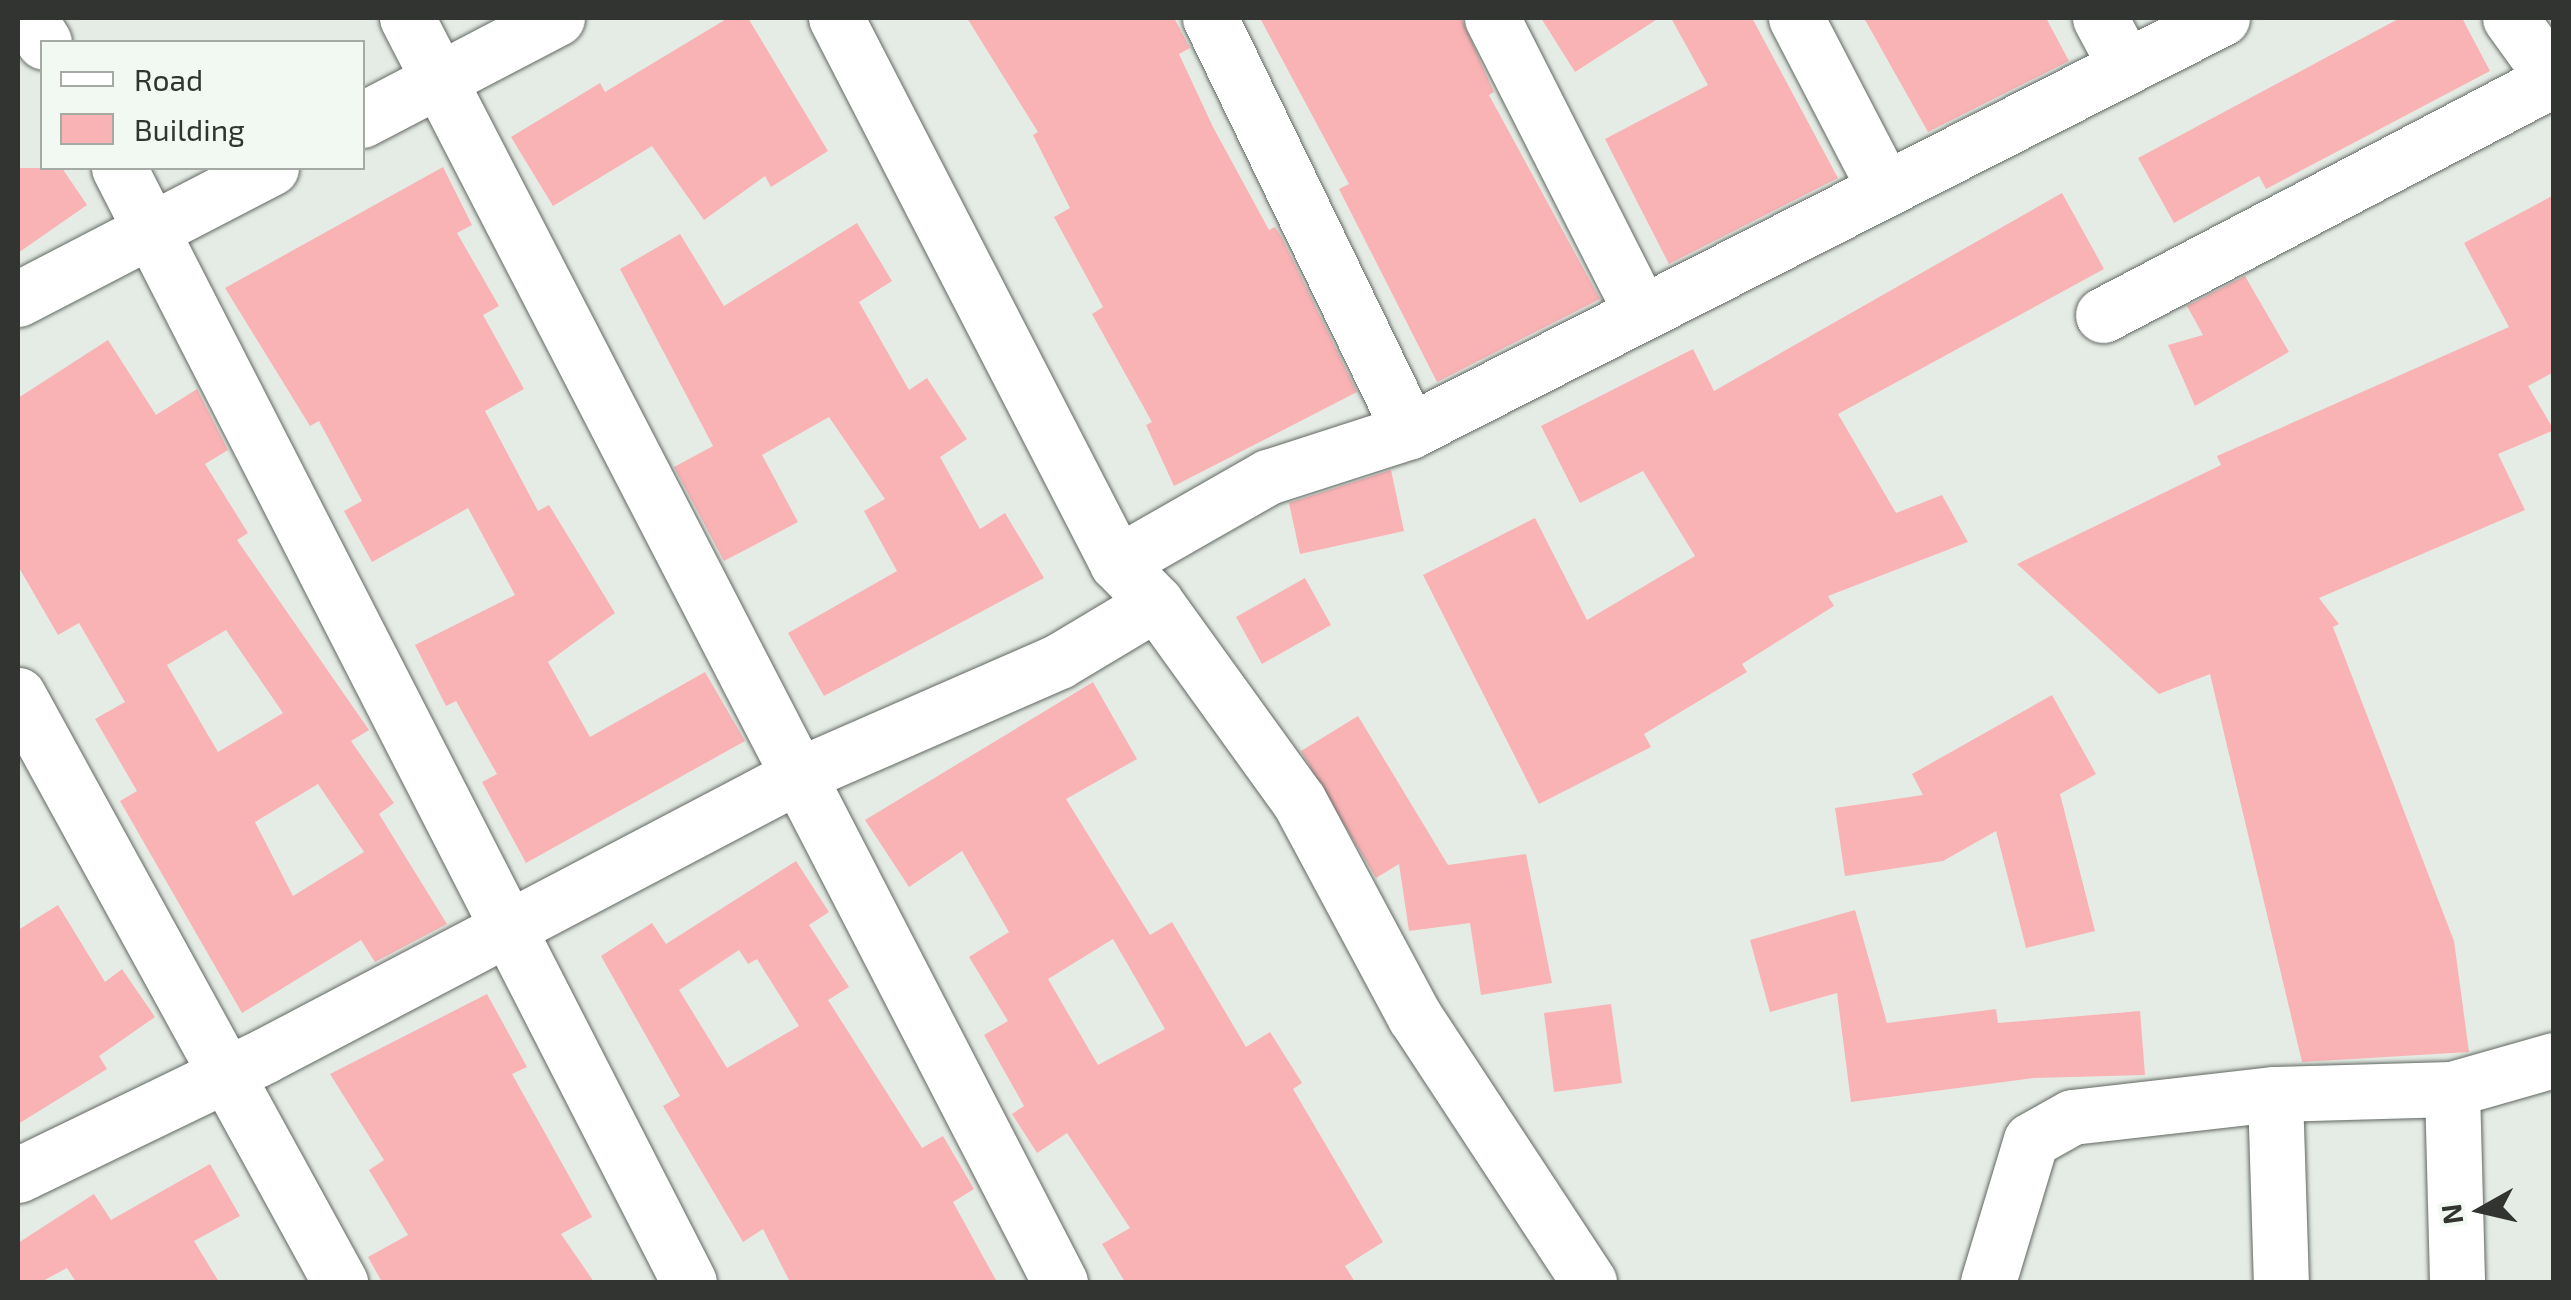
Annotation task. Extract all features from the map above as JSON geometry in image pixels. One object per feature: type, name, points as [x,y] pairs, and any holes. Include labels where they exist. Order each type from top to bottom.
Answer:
[{"type":"street","points":[[30,18],[43,40]]},
{"type":"street","points":[[407,18],[803,773],[1060,1282]]},
{"type":"street","points":[[365,118],[557,18]]},
{"type":"street","points":[[836,18],[1116,563],[1156,603],[1299,801],[1415,1017],[1589,1282]]},
{"type":"street","points":[[1210,18],[1410,431]]},
{"type":"street","points":[[1492,18],[1640,310]]},
{"type":"street","points":[[1796,18],[1885,189]]},
{"type":"street","points":[[2100,18],[2126,67]]},
{"type":"street","points":[[1116,563],[1268,476],[1410,431],[1640,310],[2222,18]]},
{"type":"street","points":[[2102,315],[2554,79],[2510,18]]},
{"type":"street","points":[[120,170],[155,228],[689,1282]]},
{"type":"street","points":[[18,299],[267,170]]},
{"type":"street","points":[[18,1174],[510,929],[803,773],[1059,662],[1156,603]]},
{"type":"street","points":[[18,695],[340,1282]]},
{"type":"street","points":[[1988,1282],[2031,1140],[2072,1116],[2275,1094],[2452,1089],[2554,1060]]},
{"type":"street","points":[[2452,1089],[2457,1282]]},
{"type":"street","points":[[2275,1094],[2281,1282]]},
{"type":"building","points":[[728,18],[748,18],[828,151],[771,187],[765,176],[704,220],[652,146],[553,206],[511,137],[600,83],[605,92]]},
{"type":"building","points":[[967,18],[1174,18],[1190,48],[1179,54],[1213,127],[1269,230],[1275,227],[1282,238],[1357,392],[1174,486],[1146,425],[1152,422],[1092,314],[1103,307],[1054,217],[1070,208],[1033,135],[1038,132]]},
{"type":"building","points":[[1260,18],[1461,18],[1494,92],[1489,95],[1600,299],[1437,382],[1339,189],[1349,184]]},
{"type":"building","points":[[1541,18],[1659,18],[1575,72]]},
{"type":"building","points":[[1671,18],[1752,18],[1838,178],[1669,264],[1605,139],[1708,85]]},
{"type":"building","points":[[1864,18],[2046,18],[2069,61],[1928,132]]},
{"type":"building","points":[[2400,18],[2462,18],[2490,71],[2266,189],[2259,176],[2174,223],[2138,158]]},
{"type":"building","points":[[443,167],[472,225],[457,233],[499,306],[483,315],[524,389],[485,411],[538,511],[549,505],[615,613],[548,662],[590,737],[705,672],[745,741],[526,863],[482,782],[497,774],[456,701],[446,706],[415,645],[515,595],[468,508],[372,562],[344,511],[362,501],[319,421],[310,426],[225,288]]},
{"type":"building","points":[[18,168],[63,170],[87,205],[18,253]]},
{"type":"building","points":[[2062,193],[2104,269],[1838,414],[1896,513],[1942,495],[1968,542],[1828,596],[1834,606],[1742,664],[1747,672],[1644,734],[1651,747],[1539,804],[1423,575],[1535,518],[1587,620],[1695,556],[1643,471],[1580,503],[1541,426],[1693,349],[1714,391]]},
{"type":"building","points":[[2554,195],[2554,372],[2528,386],[2554,430],[2498,454],[2525,510],[2319,598],[2339,624],[2333,627],[2454,941],[2469,1052],[2302,1062],[2210,674],[2159,694],[2017,564],[2221,465],[2217,456],[2509,327],[2464,243]]},
{"type":"building","points":[[857,223],[892,281],[859,302],[909,390],[927,378],[967,439],[940,457],[980,529],[1005,513],[1044,578],[824,696],[788,633],[897,571],[864,511],[885,499],[829,417],[762,455],[798,522],[724,561],[674,467],[713,446],[620,269],[680,234],[724,306]]},
{"type":"building","points":[[2245,276],[2289,352],[2195,406],[2168,345],[2203,335],[2187,306]]},
{"type":"building","points":[[108,340],[156,415],[197,389],[228,450],[205,464],[248,533],[237,540],[369,730],[351,741],[394,803],[379,814],[447,924],[375,962],[361,940],[242,1013],[120,801],[137,791],[95,719],[125,702],[79,623],[58,635],[18,566],[18,398]],"holes":[[[226,630],[283,713],[218,752],[167,665]],[[318,784],[364,852],[293,896],[255,822]]]},
{"type":"building","points":[[1391,470],[1404,531],[1300,554],[1289,503]]},
{"type":"building","points":[[1305,578],[1331,625],[1262,664],[1236,617]]},
{"type":"building","points":[[1093,682],[1137,759],[1066,799],[1150,935],[1172,922],[1246,1047],[1270,1032],[1302,1083],[1293,1089],[1383,1242],[1345,1266],[1355,1282],[1125,1282],[1102,1244],[1130,1228],[1067,1133],[1037,1153],[1012,1114],[1024,1106],[984,1035],[1008,1021],[969,957],[1009,932],[962,851],[909,887],[865,820]],"holes":[[[1113,939],[1165,1029],[1098,1065],[1048,979]]]},
{"type":"building","points":[[2052,695],[2096,774],[2060,794],[2095,931],[2026,948],[1996,831],[1943,861],[1845,876],[1835,808],[1923,795],[1912,774]]},
{"type":"building","points":[[1358,716],[1448,865],[1526,854],[1552,983],[1481,995],[1470,923],[1409,931],[1399,864],[1376,878],[1301,751]]},
{"type":"building","points":[[796,861],[829,912],[809,925],[849,987],[828,1000],[922,1148],[943,1136],[974,1189],[953,1202],[997,1282],[790,1282],[763,1229],[743,1242],[663,1106],[680,1096],[601,956],[652,923],[666,944]],"holes":[[[739,950],[748,964],[757,959],[799,1026],[727,1068],[679,990]]]},
{"type":"building","points":[[58,905],[105,982],[122,969],[155,1017],[99,1056],[107,1069],[18,1124],[18,930]]},
{"type":"building","points":[[1855,910],[1887,1023],[1996,1009],[1998,1023],[2140,1011],[2145,1075],[2034,1078],[1851,1102],[1837,993],[1770,1012],[1750,940]]},
{"type":"building","points":[[487,994],[527,1067],[512,1074],[592,1217],[561,1234],[594,1282],[382,1282],[368,1257],[408,1235],[369,1170],[384,1160],[330,1074]]},
{"type":"building","points":[[1611,1004],[1622,1083],[1554,1092],[1544,1013]]},
{"type":"building","points":[[210,1164],[240,1216],[194,1241],[219,1282],[76,1282],[67,1268],[41,1282],[18,1282],[18,1243],[94,1194],[111,1220]]}]
